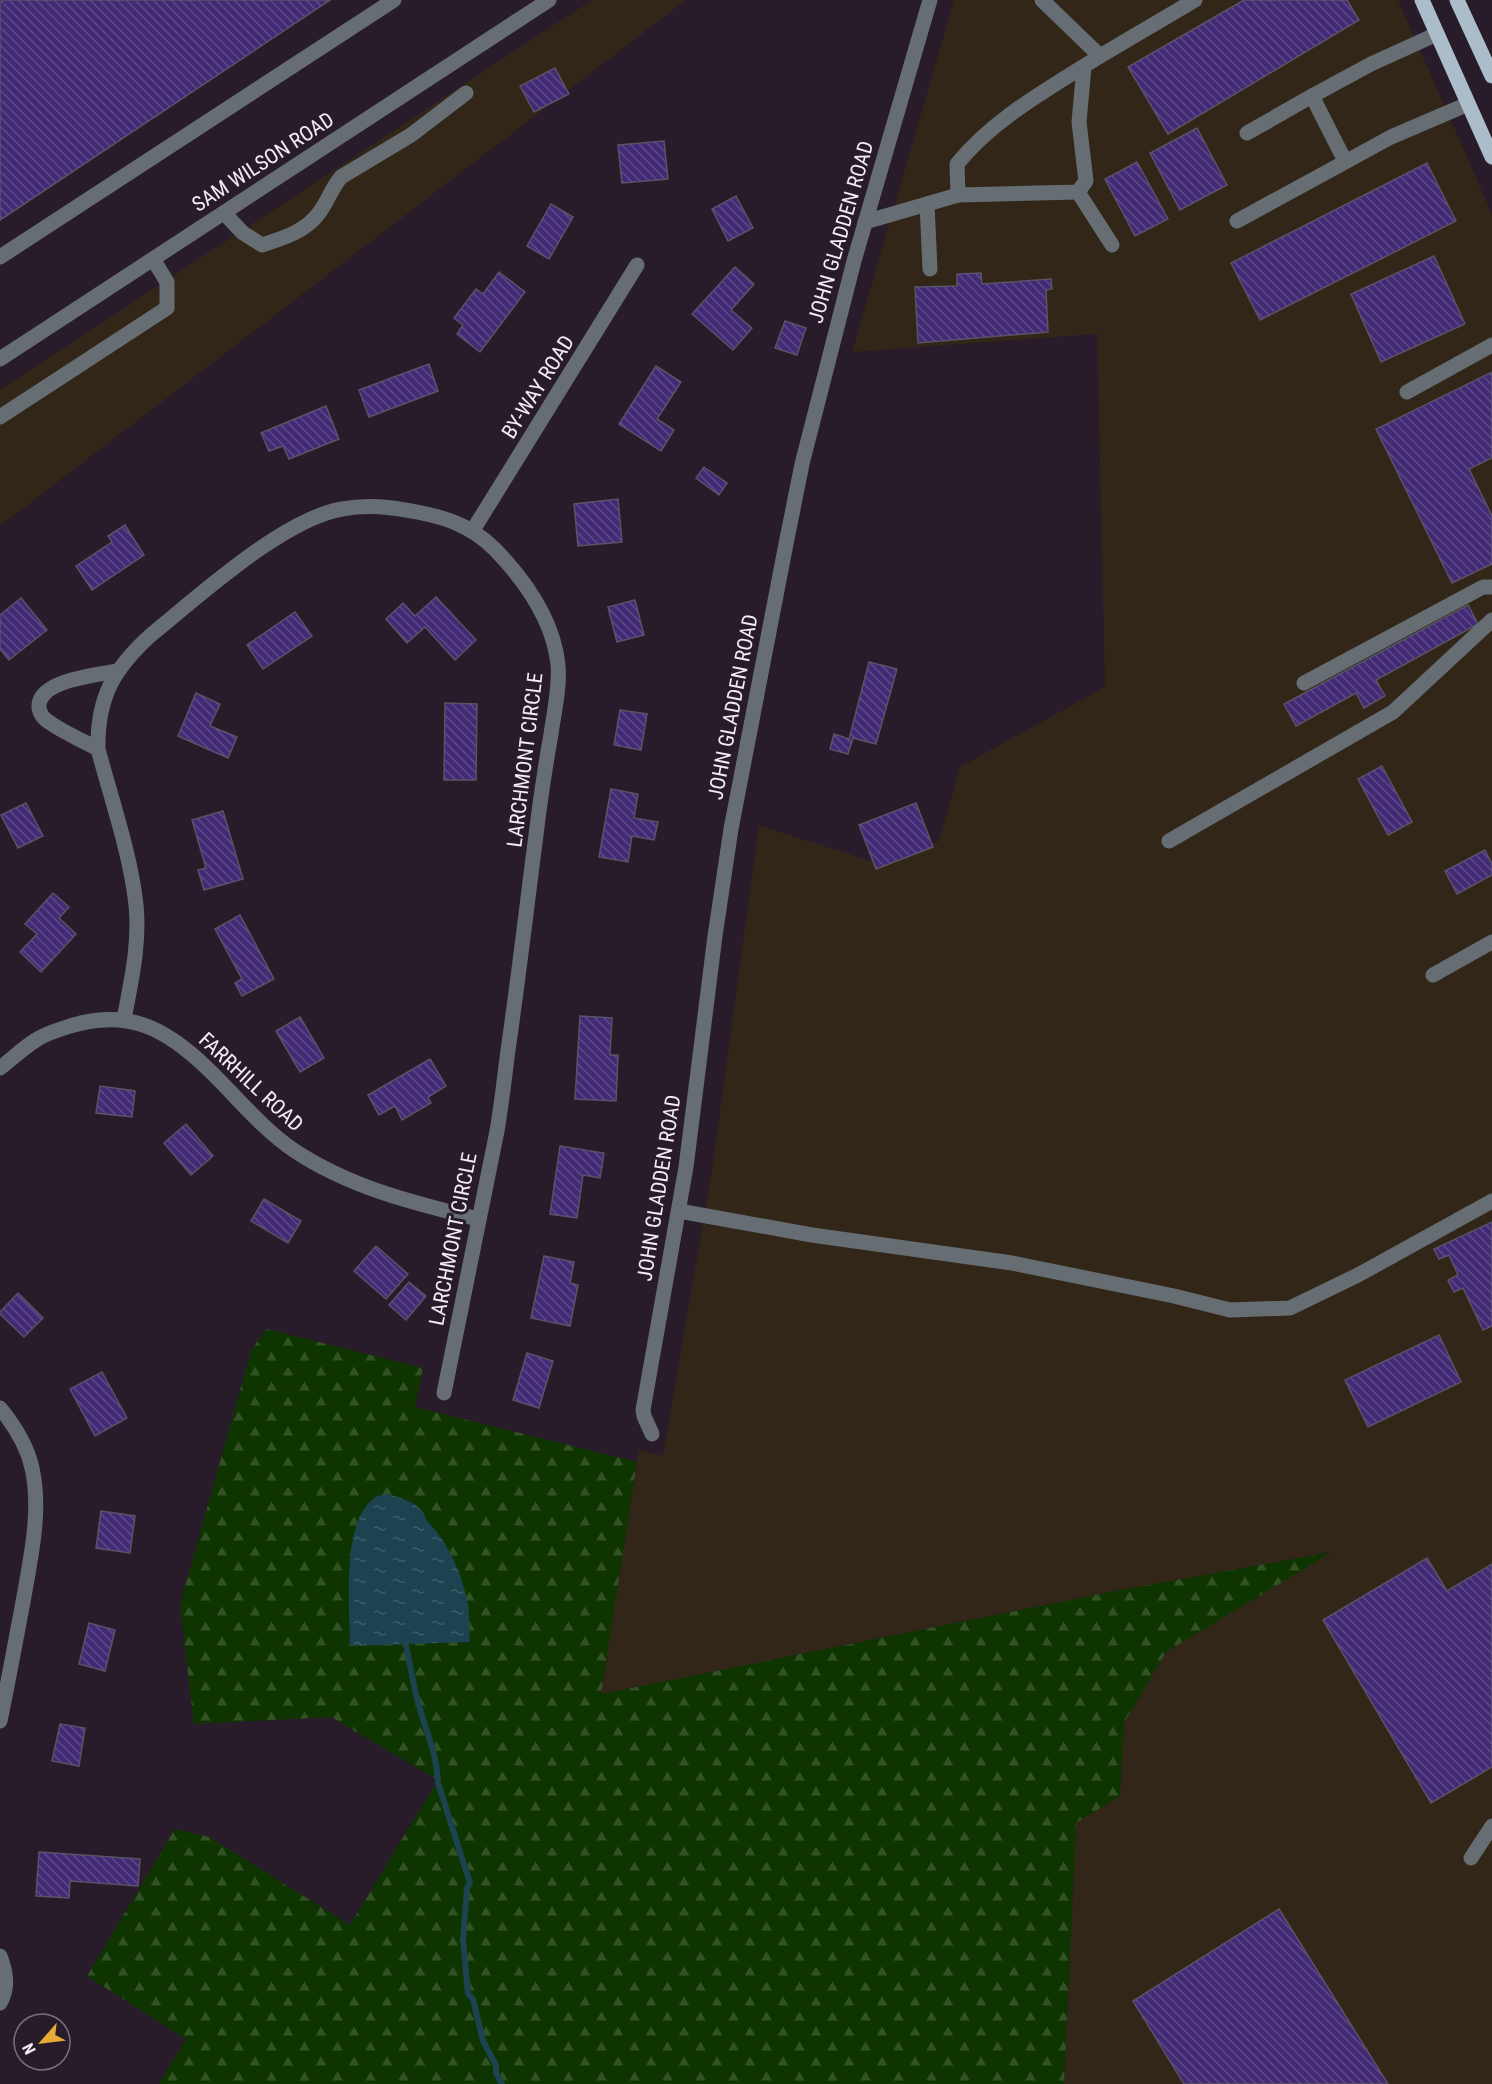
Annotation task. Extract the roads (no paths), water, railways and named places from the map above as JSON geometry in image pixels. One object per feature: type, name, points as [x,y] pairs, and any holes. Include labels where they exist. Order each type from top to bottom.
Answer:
[{"type":"main road","points":[[1422,0],[1492,157]]},
{"type":"main road","points":[[1456,0],[1492,76]]},
{"type":"street","points":[[0,257],[394,0]]},
{"type":"street","name":"SAM WILSON ROAD","points":[[0,359],[549,0]]},
{"type":"street","name":"JOHN GLADDEN ROAD","points":[[652,1434],[643,1410],[679,1211],[731,829],[802,464],[865,222],[930,0]]},
{"type":"street","points":[[1042,0],[1100,56]]},
{"type":"street","points":[[958,195],[957,164],[973,144],[1042,93],[1195,0]]},
{"type":"street","points":[[1247,133],[1371,64],[1437,34]]},
{"type":"street","points":[[1078,192],[1086,181],[1079,122],[1084,67]]},
{"type":"street","points":[[224,213],[243,233],[262,245],[298,232],[319,213],[332,186],[341,177],[411,135],[466,93]]},
{"type":"street","points":[[1312,96],[1345,161]]},
{"type":"street","points":[[1237,221],[1391,137],[1468,104]]},
{"type":"street","points":[[865,222],[958,195],[1078,192]]},
{"type":"street","points":[[1078,192],[1112,245]]},
{"type":"street","points":[[927,204],[930,269]]},
{"type":"street","points":[[0,417],[167,308],[167,282],[153,260]]},
{"type":"street","name":"BY-WAY ROAD","points":[[473,530],[637,265]]},
{"type":"street","points":[[1407,392],[1492,345]]},
{"type":"street","name":"LARCHMONT CIRCLE","points":[[124,1019],[137,934],[136,906],[131,874],[98,749],[97,729],[102,706],[116,671],[152,634],[230,572],[303,522],[339,509],[373,505],[437,516],[473,530],[496,549],[531,594],[553,640],[558,664],[558,681],[497,1129],[444,1393]]},
{"type":"street","points":[[1304,682],[1483,587],[1492,587]]},
{"type":"street","points":[[1169,841],[1393,712],[1492,620]]},
{"type":"street","points":[[98,749],[48,722],[39,712],[39,701],[52,686],[116,671]]},
{"type":"street","points":[[1433,975],[1492,942]]},
{"type":"street","name":"FARRHILL ROAD","points":[[0,1068],[37,1039],[56,1030],[80,1023],[132,1020],[156,1029],[177,1042],[280,1139],[323,1167],[346,1179],[400,1199],[478,1219]]},
{"type":"street","points":[[679,1211],[812,1234],[1012,1263],[1174,1296],[1230,1310],[1290,1308],[1358,1275],[1492,1201]]},
{"type":"street","points":[[0,1408],[16,1428],[32,1466],[36,1514],[30,1562],[0,1721]]},
{"type":"street","points":[[1471,1858],[1492,1826]]},
{"type":"street","points":[[0,1956],[6,1972],[0,2003]]},
{"type":"water","points":[[389,1494],[407,1500],[419,1508],[449,1551],[466,1594],[470,1642],[350,1646],[350,1566],[357,1524],[365,1508],[376,1497]]},
{"type":"waterway","points":[[404,1638],[416,1694],[433,1751],[438,1783],[470,1883],[467,1888],[463,1940],[468,1994],[473,1999],[483,2041],[496,2065],[496,2073],[502,2084]]}]
